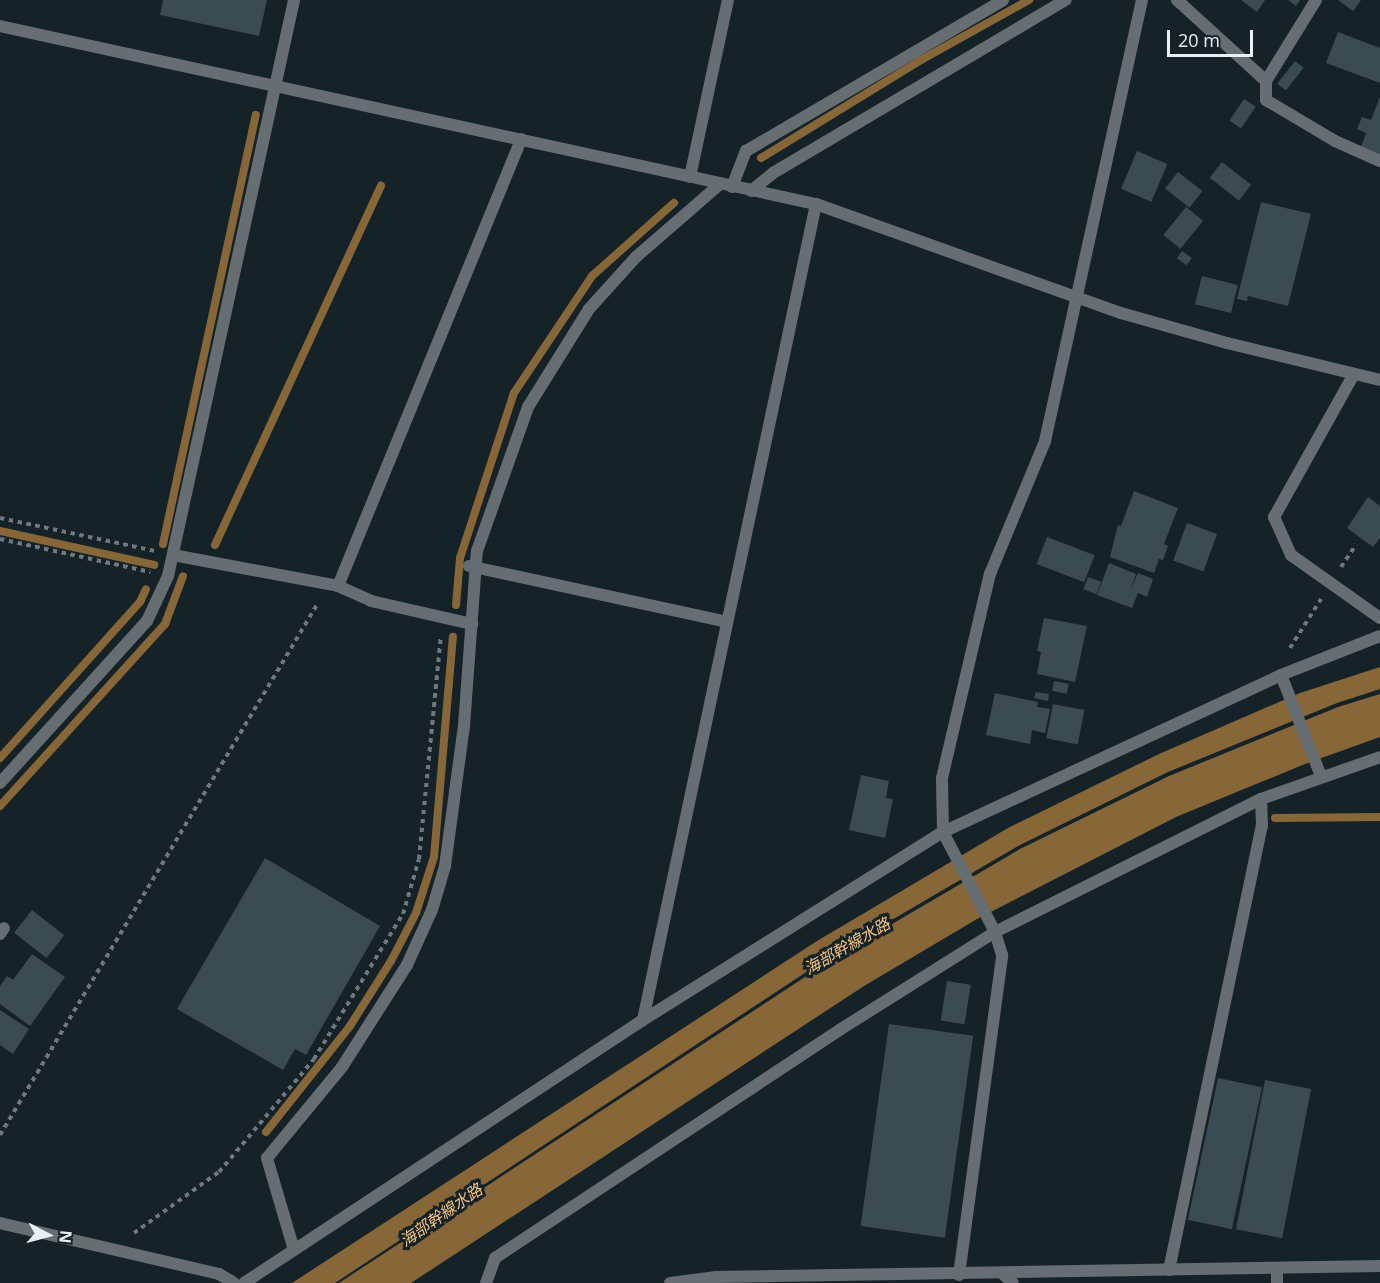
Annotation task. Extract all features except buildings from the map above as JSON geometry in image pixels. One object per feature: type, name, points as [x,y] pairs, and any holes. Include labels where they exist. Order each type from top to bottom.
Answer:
[{"type":"street","points":[[0,783],[147,621],[168,576],[294,0]]},
{"type":"street","points":[[690,177],[728,0]]},
{"type":"street","points":[[294,1250],[267,1158],[342,1067],[407,965],[432,910],[445,866],[464,726],[472,624],[472,567],[528,407],[589,309],[636,257],[726,186],[746,151],[1003,0]]},
{"type":"street","points":[[751,191],[773,173],[1066,0]]},
{"type":"street","points":[[959,1275],[1002,955],[995,932],[943,832],[942,778],[990,574],[1045,441],[1142,0]]},
{"type":"street","points":[[1177,0],[1266,81]]},
{"type":"street","points":[[1316,0],[1266,81],[1266,100],[1335,141],[1380,161]]},
{"type":"street","points":[[0,26],[816,204],[1121,313],[1227,343],[1380,380]]},
{"type":"street","points":[[334,586],[521,139]]},
{"type":"street","points":[[643,1020],[816,204]]},
{"type":"street","points":[[1354,374],[1274,517],[1291,555],[1380,618]]},
{"type":"street","points":[[173,555],[334,586],[371,601],[472,624]]},
{"type":"street","points":[[472,567],[727,622]]},
{"type":"street","points":[[244,1283],[643,1020],[943,832],[1380,636]]},
{"type":"street","points":[[1282,678],[1319,770]]},
{"type":"street","points":[[486,1283],[495,1258],[842,1029],[995,932],[1319,770],[1380,757]]},
{"type":"street","points":[[1169,1270],[1262,826],[1261,799]]},
{"type":"street","points":[[0,1223],[219,1274],[234,1283]]},
{"type":"street","points":[[670,1283],[717,1280],[936,1279],[959,1275],[1380,1266]]},
{"type":"street","points":[[1277,1268],[1277,1283]]},
{"type":"street","points":[[1003,1274],[1013,1283]]},
{"type":"path","points":[[0,518],[173,555]]},
{"type":"path","points":[[0,539],[168,576]]},
{"type":"path","points":[[1282,678],[1278,667],[1356,545]]},
{"type":"path","points":[[0,1135],[334,586]]},
{"type":"path","points":[[111,1250],[219,1172],[314,1059],[403,914],[419,859],[443,618]]},
{"type":"water","name":"海部幹線水路","points":[[1380,667],[1380,689],[1337,703],[1168,772],[1018,846],[832,955],[335,1283],[292,1283],[817,941],[1008,828],[1159,754],[1300,693]]},
{"type":"water","points":[[1380,694],[1380,737],[1305,764],[1176,817],[977,919],[864,986],[411,1283],[339,1283],[834,958],[1020,849],[1169,776],[1338,707]]},
{"type":"waterway","points":[[761,158],[921,60],[1029,0]]},
{"type":"waterway","points":[[163,544],[256,115]]},
{"type":"waterway","points":[[215,545],[381,186]]},
{"type":"waterway","points":[[456,605],[460,558],[514,393],[592,276],[674,203]]},
{"type":"waterway","points":[[0,531],[154,565]]},
{"type":"waterway","points":[[0,806],[165,624],[183,576]]},
{"type":"waterway","points":[[0,758],[140,602],[146,589]]},
{"type":"waterway","points":[[266,1132],[350,1026],[391,961],[416,913],[434,857],[453,637]]},
{"type":"waterway","points":[[1275,818],[1380,817]]}]
